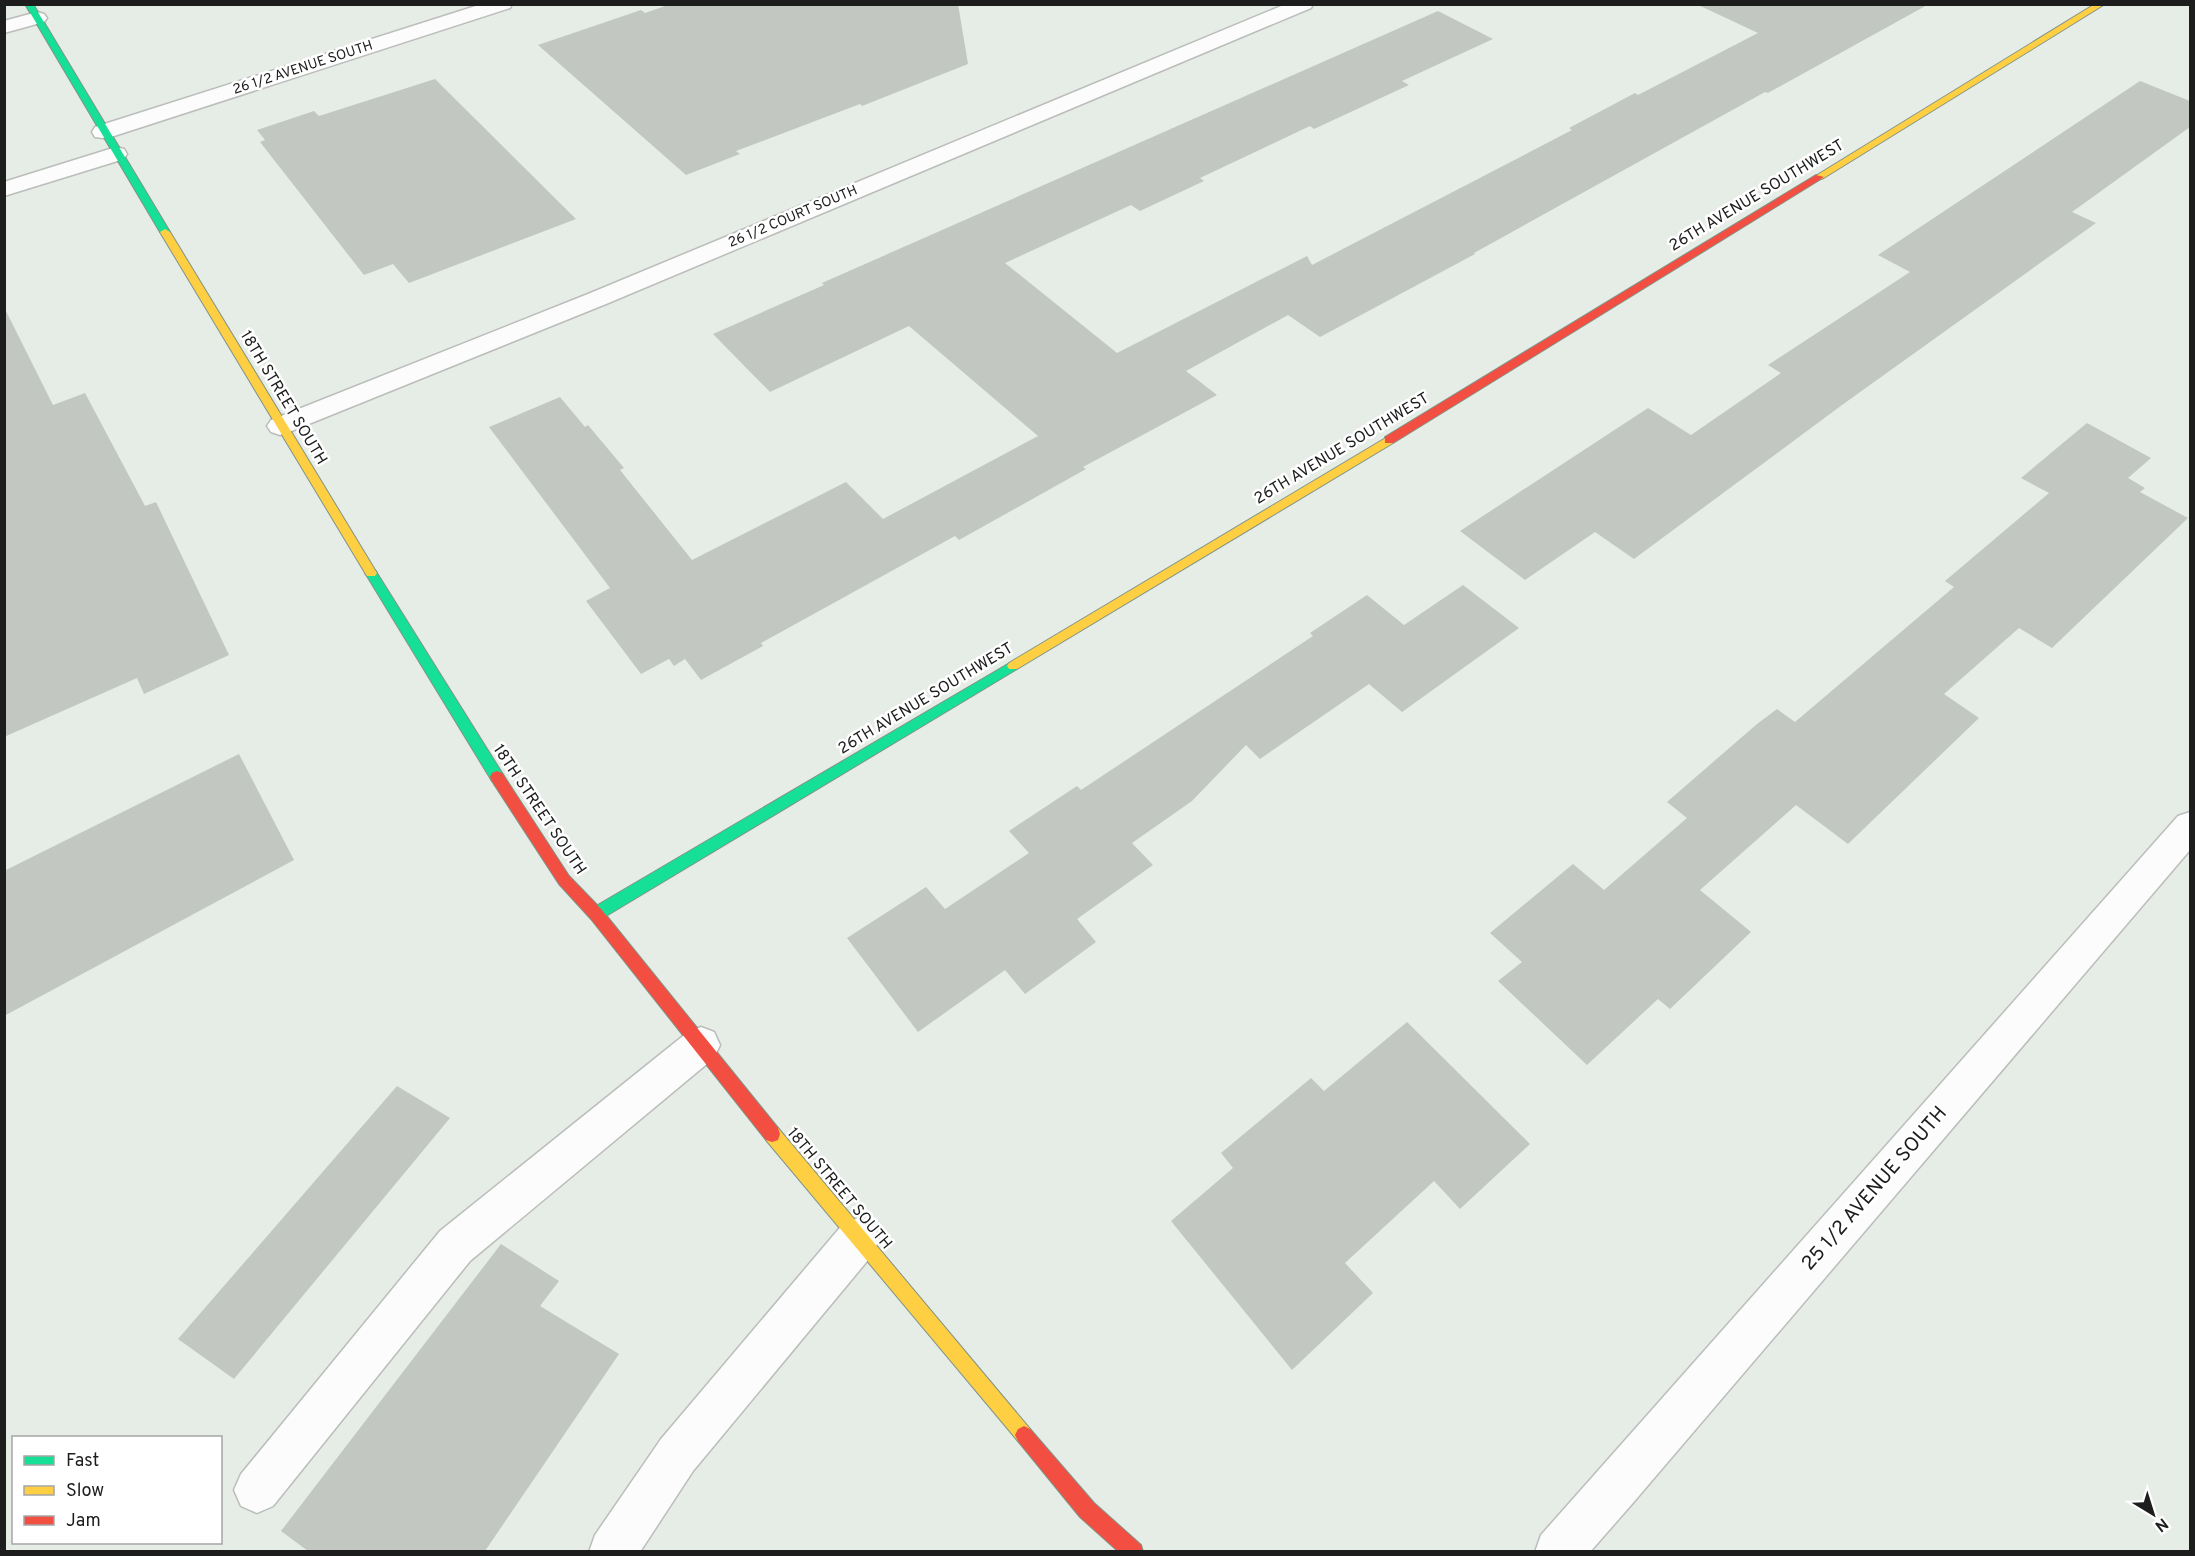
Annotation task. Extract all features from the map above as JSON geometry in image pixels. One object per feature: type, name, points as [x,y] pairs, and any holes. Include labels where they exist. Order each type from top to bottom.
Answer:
[{"type":"street","name":"26 1/2 AVENUE SOUTH","points":[[103,132],[503,4]]},
{"type":"street","name":"26 1/2 COURT SOUTH","points":[[280,426],[608,294],[1304,4]]},
{"type":"street","name":"26TH AVENUE SOUTHWEST","points":[[596,914],[1322,482],[2101,4]]},
{"type":"street","name":"18TH STREET SOUTH","points":[[33,11],[116,154],[280,426],[484,757],[564,880],[596,914],[858,1239],[1087,1510],[1134,1551]]},
{"type":"street","points":[[4,27],[33,11]]},
{"type":"street","points":[[4,189],[116,154]]},
{"type":"street","name":"25 1/2 AVENUE SOUTH","points":[[1558,1551],[1624,1479],[2190,826]]},
{"type":"street","points":[[257,1490],[455,1246],[700,1045]]},
{"type":"street","points":[[612,1551],[677,1455],[858,1239]]},
{"type":"building","points":[[671,4],[958,4],[968,64],[862,106],[860,104],[736,151],[740,154],[686,175],[538,45],[641,10],[645,13]]},
{"type":"building","points":[[1696,4],[1929,4],[1320,337],[1288,315],[1186,371],[1217,395],[1083,467],[1086,469],[959,540],[955,536],[761,643],[763,646],[701,680],[685,659],[674,666],[669,659],[641,674],[586,601],[610,588],[489,427],[560,397],[585,427],[588,425],[624,468],[620,470],[692,560],[846,482],[883,519],[1038,436],[909,326],[770,392],[713,334],[824,285],[822,283],[1438,11],[1493,39],[1402,81],[1409,85],[1314,129],[1310,126],[1200,178],[1204,181],[1140,211],[1131,205],[1005,263],[1117,353],[1307,256],[1312,265],[1572,130],[1569,128],[1635,93],[1638,95],[1758,33]]},
{"type":"building","points":[[435,79],[576,219],[409,283],[393,264],[364,275],[260,142],[265,140],[257,130],[314,111],[319,116]]},
{"type":"building","points":[[2140,81],[2190,101],[2190,127],[2072,212],[2096,223],[1842,405],[1634,559],[1595,532],[1525,580],[1460,531],[1648,408],[1691,435],[1781,373],[1768,365],[1910,272],[1878,255]]},
{"type":"building","points":[[4,307],[53,405],[85,393],[145,506],[156,502],[229,655],[144,694],[137,678],[4,737]]},
{"type":"building","points":[[2087,423],[2151,458],[2128,478],[2145,488],[2140,492],[2188,518],[2052,648],[2019,628],[1944,694],[1979,718],[1848,844],[1796,805],[1700,890],[1751,932],[1670,1009],[1658,999],[1587,1065],[1498,981],[1522,962],[1490,933],[1573,864],[1604,890],[1687,818],[1667,802],[1757,724],[1777,709],[1795,722],[1954,587],[1945,581],[2049,493],[2021,478]]},
{"type":"building","points":[[1463,585],[1519,628],[1402,712],[1369,684],[1260,759],[1246,745],[1192,801],[1132,843],[1153,865],[1077,919],[1096,942],[1025,994],[1005,970],[918,1032],[847,938],[926,887],[945,909],[1029,853],[1009,831],[1077,786],[1081,790],[1313,636],[1310,633],[1367,595],[1404,625]]},
{"type":"building","points":[[239,754],[294,860],[4,1016],[4,871]]},
{"type":"building","points":[[1407,1022],[1530,1144],[1460,1209],[1434,1181],[1345,1263],[1373,1293],[1292,1370],[1171,1221],[1233,1168],[1221,1153],[1311,1078],[1324,1091]]},
{"type":"building","points":[[397,1086],[450,1118],[234,1379],[178,1339]]},
{"type":"building","points":[[501,1244],[559,1281],[540,1306],[619,1354],[485,1551],[308,1551],[281,1531]]},
{"type":"traffic: fast","points":[[29,4],[165,232]]},
{"type":"traffic: fast","points":[[371,573],[497,777]]},
{"type":"traffic: fast","points":[[596,914],[1013,666]]},
{"type":"traffic: slow","points":[[1819,177],[2101,4]]},
{"type":"traffic: slow","points":[[165,232],[371,573]]},
{"type":"traffic: slow","points":[[1013,666],[1389,440]]},
{"type":"traffic: slow","points":[[772,1134],[1024,1435]]},
{"type":"traffic: jam","points":[[1389,440],[1819,177]]},
{"type":"traffic: jam","points":[[497,777],[564,880],[596,914],[772,1134]]},
{"type":"traffic: jam","points":[[1024,1435],[1087,1510],[1134,1552]]}]
